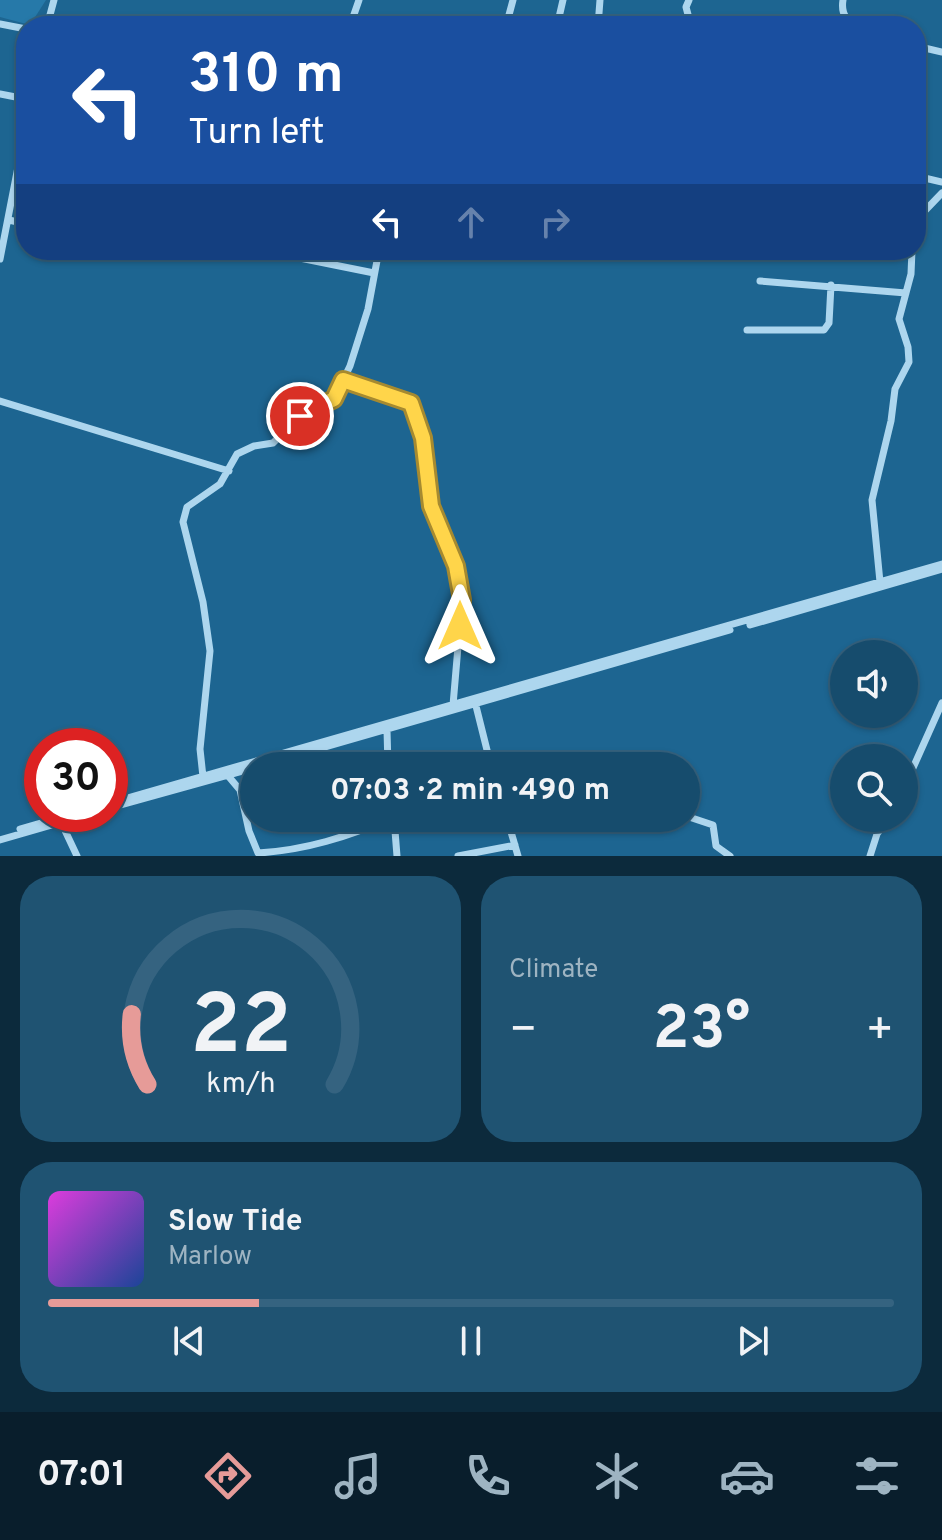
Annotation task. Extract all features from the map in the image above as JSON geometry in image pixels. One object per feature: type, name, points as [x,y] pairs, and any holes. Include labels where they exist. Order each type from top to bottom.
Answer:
[{"type":"street","points":[[0,259],[16,181]]},
{"type":"street","points":[[926,210],[942,193]]},
{"type":"street","points":[[9,220],[16,222]]},
{"type":"street","points":[[310,260],[374,273]]},
{"type":"street","points":[[203,777],[200,749],[210,651],[203,602],[183,522],[187,507],[220,484],[237,454],[254,446],[273,443],[300,416],[334,399],[368,309],[377,260]]},
{"type":"street","points":[[880,582],[872,500],[891,421],[895,389],[909,362],[899,319],[911,260]]},
{"type":"street","points":[[760,281],[906,293]]},
{"type":"street","points":[[747,330],[824,330],[829,323],[831,285]]},
{"type":"street","points":[[343,380],[411,403],[423,438],[431,506],[456,566],[462,600],[453,705]]},
{"type":"street","points":[[0,401],[229,471]]},
{"type":"street","points":[[310,752],[942,566]]},
{"type":"street","points":[[128,801],[942,566]]},
{"type":"street","points":[[475,701],[488,752]]},
{"type":"street","points":[[918,757],[942,703]]},
{"type":"street","points":[[387,730],[388,752]]},
{"type":"street","points":[[128,800],[203,777],[240,770]]},
{"type":"street","points":[[226,773],[240,790],[249,831],[258,854],[298,852],[360,832]]},
{"type":"street","points":[[700,821],[713,825],[716,846],[730,856]]},
{"type":"street","points":[[0,838],[24,830]]},
{"type":"street","points":[[0,838],[24,832]]},
{"type":"street","points":[[66,832],[77,856]]},
{"type":"street","points":[[394,832],[397,856]]},
{"type":"street","points":[[511,832],[518,856]]},
{"type":"street","points":[[870,856],[878,832]]},
{"type":"street","points":[[458,856],[515,845]]},
{"type":"shaded area","points":[[0,0],[46,0],[36,16],[16,16],[16,21],[0,17]]},
{"type":"route","points":[[300,416],[334,399],[343,380],[411,403],[423,438],[431,506],[456,566],[462,600],[460,626]]}]
